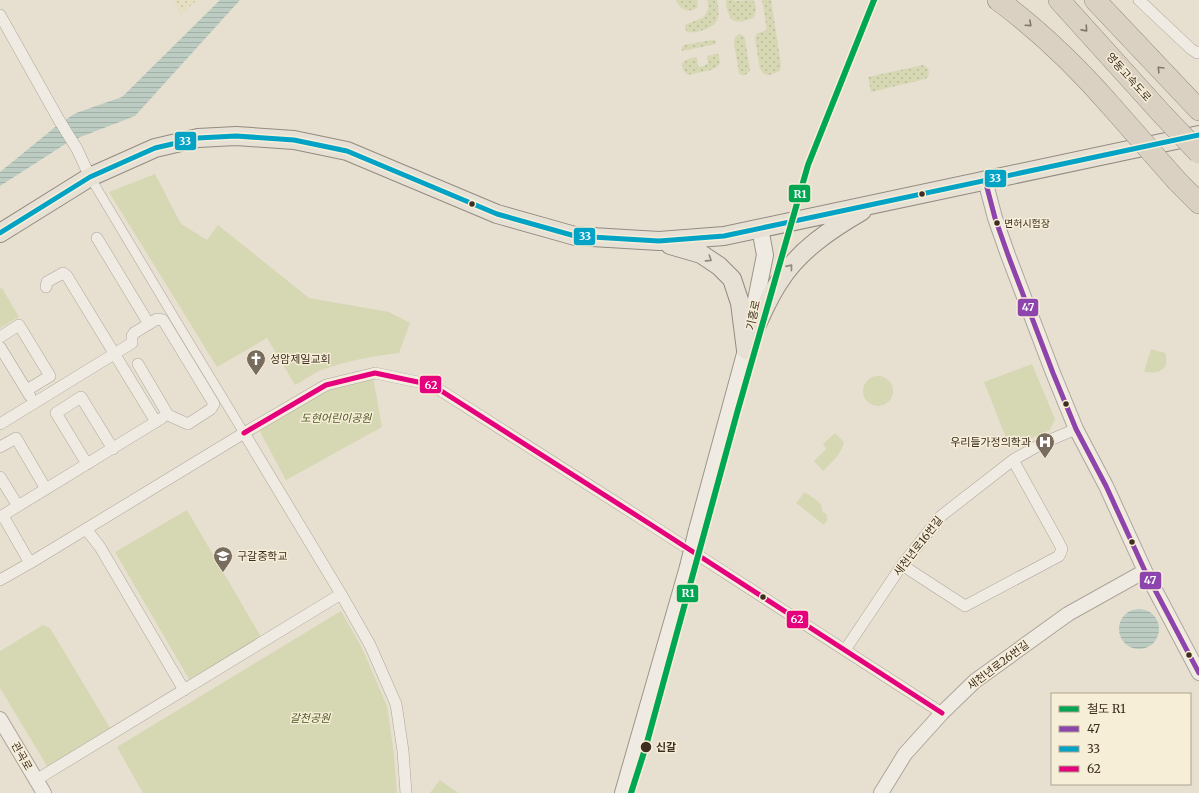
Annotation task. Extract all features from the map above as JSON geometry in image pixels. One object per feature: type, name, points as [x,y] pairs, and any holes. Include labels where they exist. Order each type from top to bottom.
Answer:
[{"type":"highway","points":[[998,0],[1051,43],[1112,107],[1199,203]]},
{"type":"highway","name":"영동고속도로","points":[[1059,0],[1199,153]]},
{"type":"highway","points":[[1095,0],[1193,103]]},
{"type":"main road","points":[[0,233],[90,177],[155,148],[198,138],[236,136],[294,140],[347,151],[497,214],[574,236],[660,242],[724,236],[1199,135]]},
{"type":"main road","points":[[746,350],[778,282],[792,263],[840,224],[874,204]]},
{"type":"main road","name":"기흥로","points":[[623,793],[688,567],[746,350],[765,255],[760,228]]},
{"type":"main road","points":[[660,242],[700,254],[719,266],[732,279],[740,303],[746,350]]},
{"type":"street","points":[[1140,0],[1191,50],[1197,53],[1199,52]]},
{"type":"street","points":[[0,15],[60,122],[77,149],[90,177],[180,330],[244,433],[370,645],[396,704],[403,751],[406,793]]},
{"type":"street","points":[[985,180],[995,218],[1008,255],[1076,429],[1106,486],[1145,571],[1199,673]]},
{"type":"street","points":[[98,238],[150,324]]},
{"type":"street","points":[[46,288],[47,282],[63,273],[67,276],[156,422]]},
{"type":"street","points":[[0,424],[132,343],[132,336],[134,333],[157,319],[163,320],[214,404],[211,409],[188,424],[168,415],[138,364]]},
{"type":"street","points":[[0,337],[19,325],[50,376],[27,390]]},
{"type":"street","points":[[0,347],[34,403]]},
{"type":"street","points":[[0,580],[326,385],[375,372],[432,385],[942,713]]},
{"type":"street","points":[[87,464],[56,413],[81,397],[113,448]]},
{"type":"street","points":[[30,563],[1,517],[168,415]]},
{"type":"street","name":"새천년로16번길","points":[[845,650],[902,565],[940,516],[1013,460],[1044,443],[1076,429]]},
{"type":"street","points":[[0,447],[16,438],[46,489]]},
{"type":"street","points":[[902,565],[965,606],[1059,556],[1062,549],[1013,460]]},
{"type":"street","points":[[0,477],[18,506]]},
{"type":"street","points":[[86,528],[100,547],[184,690]]},
{"type":"street","name":"새천년로26번길","points":[[881,793],[905,754],[942,713],[975,681],[1068,614],[1145,571]]},
{"type":"street","points":[[36,780],[341,594]]},
{"type":"street","name":"관곡로","points":[[0,719],[44,793]]},
{"type":"shaded area","points":[[173,0],[197,0],[181,14]]},
{"type":"shaded area","points":[[220,0],[240,0],[135,116],[70,141],[0,186],[0,172],[59,124],[76,113],[122,97]]},
{"type":"shaded area","points":[[1143,609],[1150,612],[1156,618],[1159,629],[1158,637],[1150,646],[1143,649],[1135,649],[1128,646],[1120,637],[1119,625],[1122,618],[1131,610]]},
{"type":"green space","points":[[676,0],[697,0],[698,7],[691,10],[685,10]]},
{"type":"green space","points":[[707,0],[717,0],[718,19],[716,23],[701,31],[687,32],[685,25],[704,17],[708,7]]},
{"type":"green space","points":[[726,0],[753,0],[756,9],[753,18],[740,22],[732,20],[728,13]]},
{"type":"green space","points":[[762,0],[771,0],[781,65],[780,71],[769,75],[764,74],[760,69],[755,39],[756,34],[767,30]]},
{"type":"green space","points":[[740,34],[744,36],[750,70],[744,75],[739,73],[734,43],[735,37]]},
{"type":"green space","points":[[712,40],[716,41],[716,44],[682,51],[684,45]]},
{"type":"green space","points":[[718,54],[720,63],[717,67],[711,70],[688,75],[683,70],[682,63],[686,60],[695,57],[697,58],[698,67],[704,66],[708,63],[707,56]]},
{"type":"green space","points":[[923,65],[928,68],[929,72],[928,77],[925,79],[871,92],[868,77]]},
{"type":"green space","points":[[155,174],[181,224],[207,240],[218,225],[309,298],[389,312],[410,323],[399,353],[369,357],[339,364],[319,371],[295,385],[267,338],[217,367],[109,192]]},
{"type":"green space","points":[[2,288],[19,317],[0,328],[0,289]]},
{"type":"green space","points":[[1151,349],[1165,353],[1166,366],[1156,372],[1144,372]]},
{"type":"green space","points":[[1032,364],[1055,419],[1050,430],[1010,448],[984,382]]},
{"type":"green space","points":[[878,376],[888,381],[893,391],[888,401],[878,406],[868,401],[863,391],[868,381]]},
{"type":"green space","name":"도현어린이공원","points":[[373,377],[382,427],[286,480],[258,428],[328,388]]},
{"type":"green space","points":[[835,433],[844,442],[843,447],[836,458],[823,471],[814,461],[826,449],[823,444]]},
{"type":"green space","points":[[804,493],[817,501],[822,508],[822,511],[828,516],[826,518],[828,519],[824,525],[796,503]]},
{"type":"green space","points":[[187,510],[261,637],[189,679],[115,552]]},
{"type":"green space","name":"갈천공원","points":[[341,611],[362,648],[387,706],[394,755],[397,793],[143,793],[117,747]]},
{"type":"green space","points":[[43,625],[50,628],[110,728],[47,766],[0,688],[0,651]]},
{"type":"green space","points":[[440,780],[458,793],[430,793]]},
{"type":"rail line","name":"R1","points":[[631,793],[646,746],[737,413],[808,165],[874,0]]},
{"type":"transit line","name":"33","points":[[0,233],[90,177],[155,148],[198,138],[236,136],[294,140],[347,151],[497,214],[575,236],[659,241],[724,236],[1199,135]]},
{"type":"transit line","name":"47","points":[[985,180],[995,218],[1008,255],[1076,429],[1106,486],[1145,571],[1199,673]]},
{"type":"transit line","name":"62","points":[[244,433],[326,385],[375,373],[432,385],[942,713]]},
{"type":"place","name":"면허시험장","points":[[997,223]]},
{"type":"place","name":"성암제일교회","points":[[256,376]]},
{"type":"place","name":"우리들가정의학과","points":[[1045,459]]},
{"type":"place","name":"구갈중학교","points":[[223,573]]},
{"type":"place","name":"신갈","points":[[646,747]]}]
